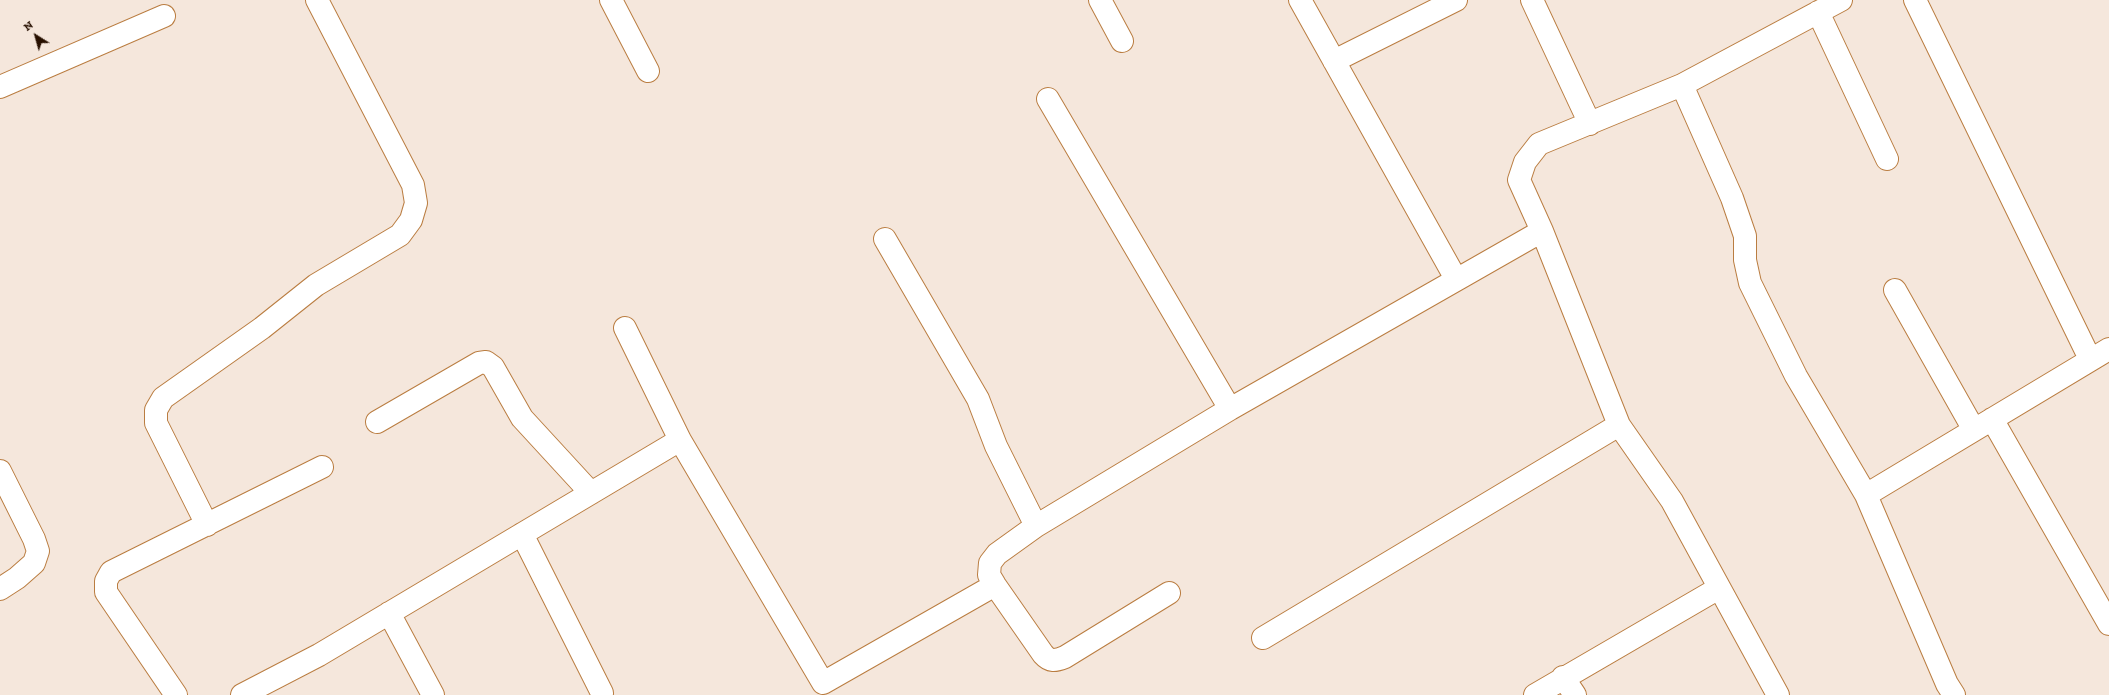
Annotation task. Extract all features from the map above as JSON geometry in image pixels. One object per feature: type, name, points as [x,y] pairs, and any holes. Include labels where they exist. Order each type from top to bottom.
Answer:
[{"type":"street","points":[[206,525],[156,424],[156,410],[163,398],[262,328],[316,285],[400,234],[411,220],[416,203],[413,185],[317,0]]},
{"type":"street","points":[[611,0],[648,72]]},
{"type":"street","points":[[1100,0],[1122,41]]},
{"type":"street","points":[[1300,0],[1456,279]]},
{"type":"street","points":[[1334,61],[1456,0]]},
{"type":"street","points":[[1532,0],[1590,124]]},
{"type":"street","points":[[1778,695],[1672,501],[1619,425],[1542,231],[1519,180],[1524,162],[1539,144],[1682,85],[1841,0]]},
{"type":"street","points":[[1866,495],[2100,354],[1915,0]]},
{"type":"street","points":[[1818,12],[1887,159]]},
{"type":"street","points":[[0,87],[164,16]]},
{"type":"street","points":[[1682,85],[1732,198],[1745,236],[1745,260],[1750,282],[1796,376],[1866,495],[1947,684],[1954,695]]},
{"type":"street","points":[[1048,99],[1230,408]]},
{"type":"street","points":[[1169,593],[1065,657],[1055,661],[1048,660],[1042,654],[995,586],[989,575],[990,563],[997,554],[1036,526],[1230,408],[1542,231]]},
{"type":"street","points":[[884,239],[978,399],[996,446],[1036,526]]},
{"type":"street","points":[[1895,290],[1983,424],[2109,624]]},
{"type":"street","points":[[625,328],[680,440],[825,689],[995,586]]},
{"type":"street","points":[[377,422],[479,363],[486,362],[493,367],[522,418],[591,493]]},
{"type":"street","points":[[1264,638],[1619,425]]},
{"type":"street","points":[[242,695],[319,655],[680,440]]},
{"type":"street","points":[[176,695],[106,592],[106,581],[111,572],[121,565],[206,525],[322,467]]},
{"type":"street","points":[[0,471],[34,539],[38,551],[34,563],[17,578],[0,589]]},
{"type":"street","points":[[522,534],[602,693]]},
{"type":"street","points":[[1535,695],[1563,677],[1719,588]]},
{"type":"street","points":[[389,613],[433,695]]},
{"type":"street","points":[[1563,677],[1575,695]]}]
